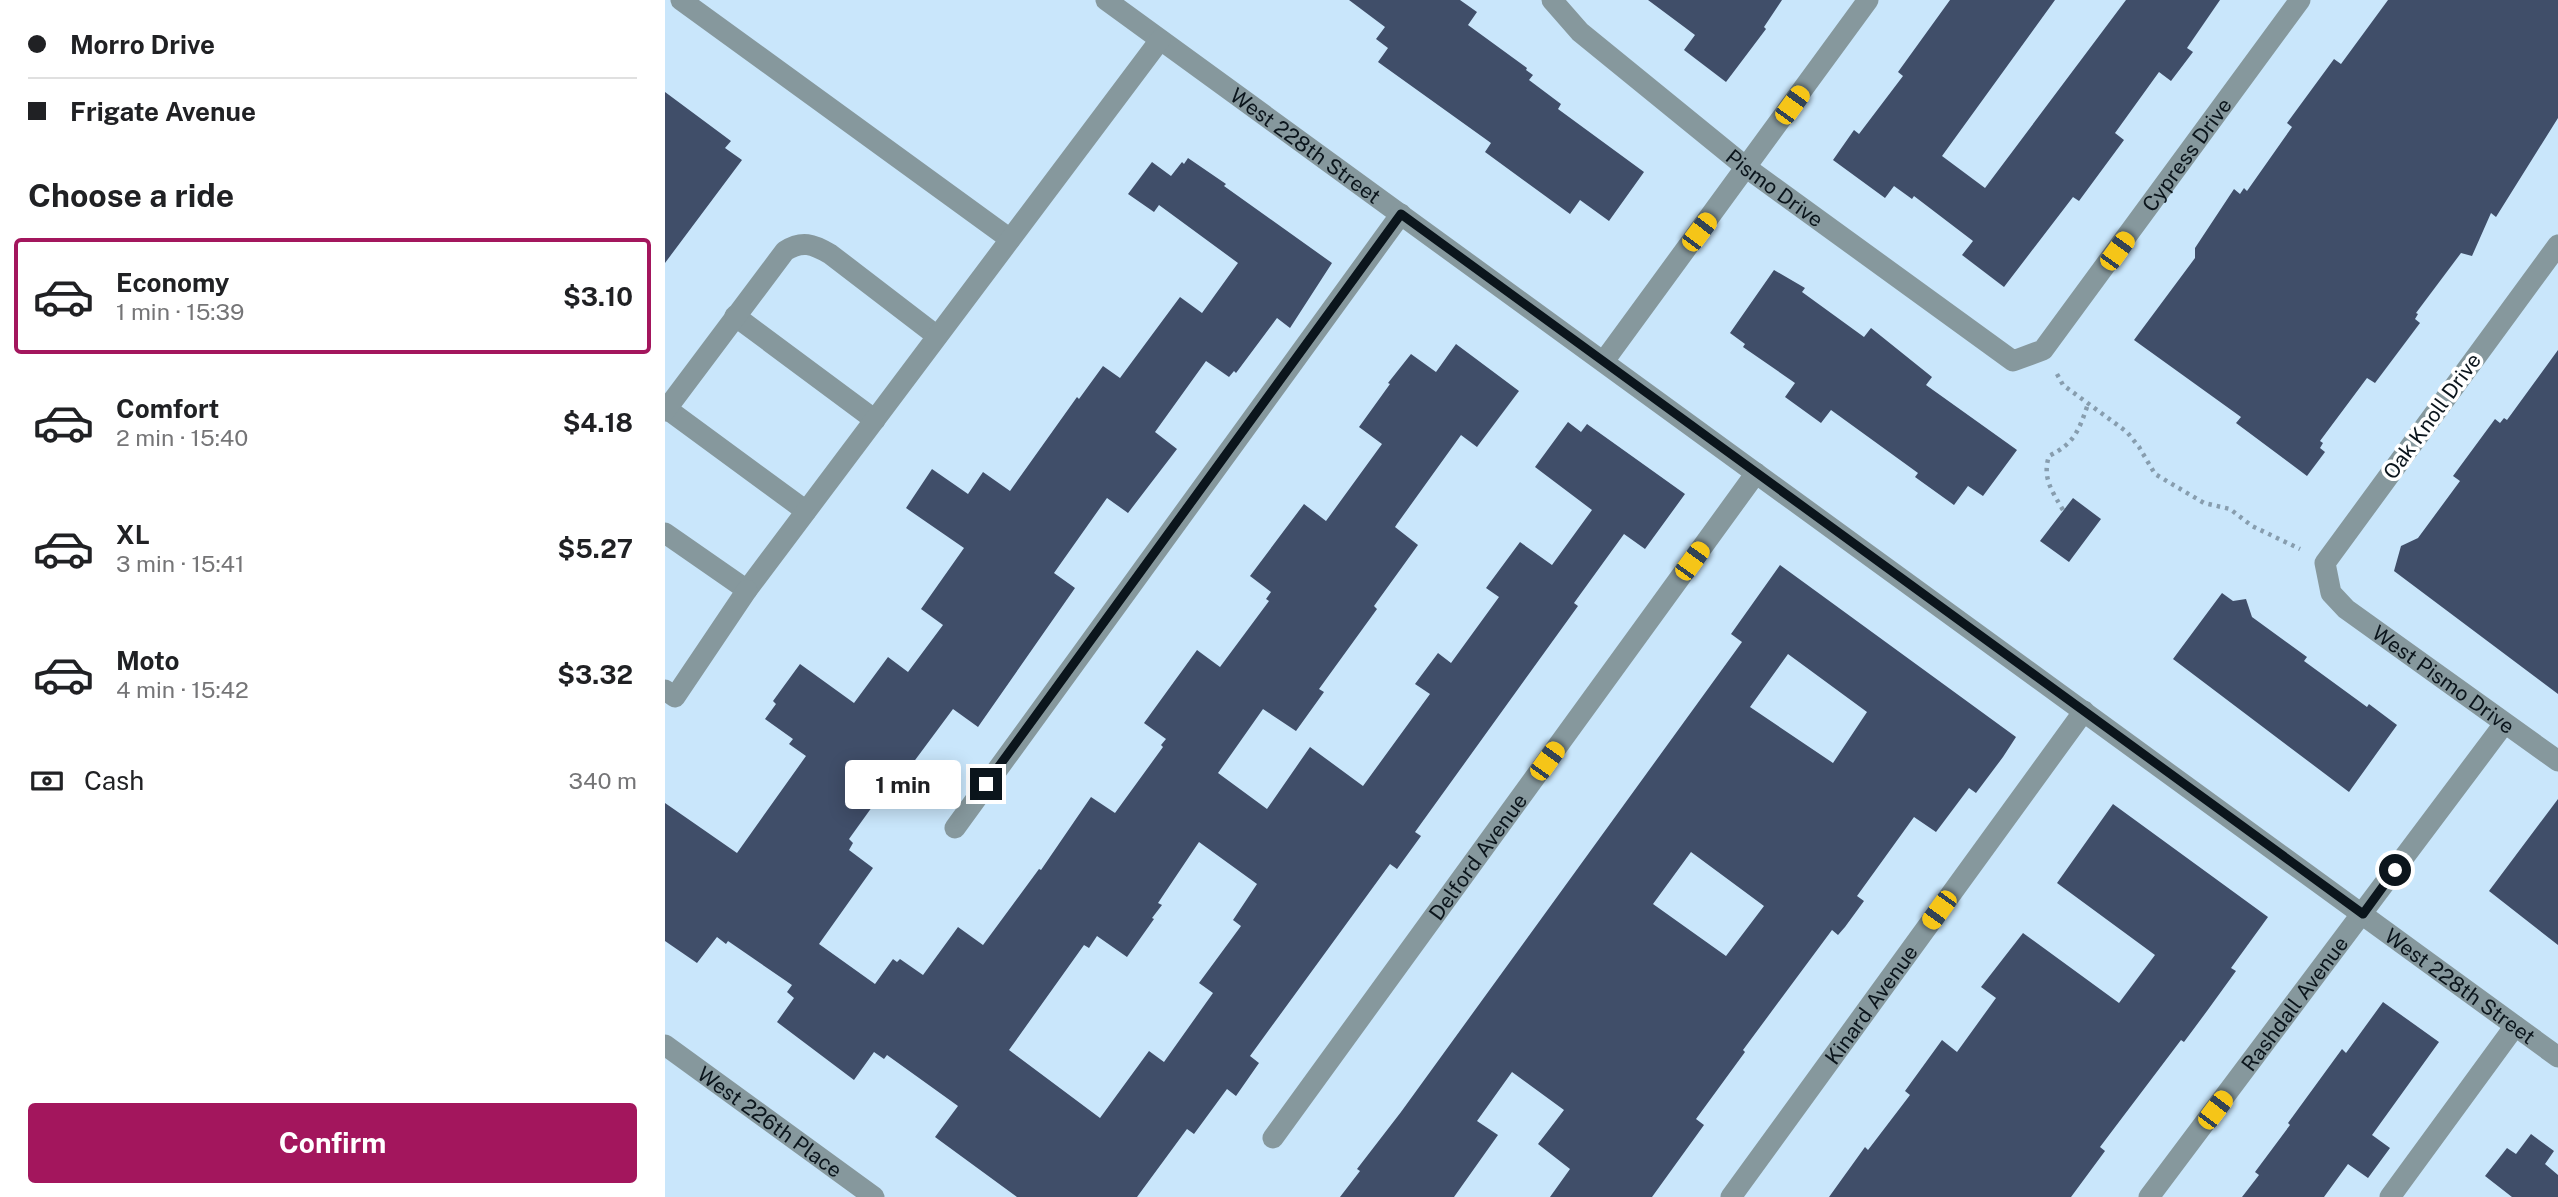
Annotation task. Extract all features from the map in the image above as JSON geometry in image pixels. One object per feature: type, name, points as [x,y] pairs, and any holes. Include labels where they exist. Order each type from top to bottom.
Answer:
[{"type":"street","points":[[681,0],[1010,239]]},
{"type":"street","name":"West 228th Street","points":[[1106,0],[2558,1057]]},
{"type":"street","name":"Pismo Drive","points":[[1552,0],[1580,33],[1747,169],[2013,361],[2043,350]]},
{"type":"street","points":[[1604,361],[1868,0]]},
{"type":"street","name":"Cypress Drive","points":[[2043,350],[2300,0]]},
{"type":"street","points":[[665,691],[675,697],[747,590],[1160,40]]},
{"type":"street","points":[[955,828],[1401,214]]},
{"type":"street","points":[[806,511],[666,410],[735,316],[785,250],[797,243],[813,244],[937,336]]},
{"type":"street","name":"Oak Knoll Drive","points":[[2325,564],[2558,245]]},
{"type":"street","points":[[735,316],[875,420]]},
{"type":"street","name":"Delford Avenue","points":[[1273,1138],[1756,473]]},
{"type":"street","points":[[665,533],[747,590]]},
{"type":"street","name":"West Pismo Drive","points":[[2325,564],[2331,593],[2346,609],[2558,761]]},
{"type":"street","name":"Kinard Avenue","points":[[1731,1197],[2084,711]]},
{"type":"street","name":"Rashdall Avenue","points":[[2149,1197],[2504,724]]},
{"type":"street","points":[[2390,1197],[2515,1026]]},
{"type":"street","name":"West 226th Place","points":[[665,1045],[874,1197]]},
{"type":"path","points":[[2043,350],[2063,384],[2127,432],[2139,446],[2155,474],[2204,503],[2230,509],[2252,526],[2286,541],[2325,564]]},
{"type":"path","points":[[2063,510],[2047,483],[2045,468],[2049,456],[2064,449],[2079,431],[2088,404]]},
{"type":"building","points":[[1349,0],[1460,0],[1477,12],[1468,25],[1527,68],[1533,75],[1529,80],[1561,104],[1558,109],[1644,172],[1609,221],[1580,200],[1570,214],[1485,152],[1491,143],[1378,62],[1388,48],[1376,39],[1385,27]]},
{"type":"building","points":[[1648,0],[1782,0],[1764,27],[1766,29],[1726,82],[1684,50],[1695,35]]},
{"type":"building","points":[[1950,0],[2055,0],[1942,156],[1985,188],[2126,0],[2220,0],[2187,48],[2193,52],[2171,81],[2159,72],[2115,133],[2124,140],[2079,201],[2073,197],[2004,287],[1962,255],[1973,241],[1914,196],[1912,199],[1894,186],[1885,198],[1833,160],[1854,130],[1859,134],[1903,76],[1898,72]]},
{"type":"building","points":[[2388,0],[2558,0],[2558,118],[2496,217],[2491,213],[2472,256],[2461,253],[2416,313],[2418,314],[2415,319],[2420,323],[2375,383],[2367,378],[2320,441],[2323,443],[2320,448],[2325,452],[2307,476],[2236,423],[2241,417],[2134,340],[2195,258],[2195,248],[2234,189],[2240,194],[2244,188],[2247,191],[2292,127],[2287,123],[2334,59],[2341,64]]},
{"type":"building","points":[[665,92],[731,141],[725,148],[742,160],[665,263]]},
{"type":"building","points":[[1188,158],[1332,263],[1290,328],[1277,318],[1236,373],[1234,371],[1229,377],[1206,361],[1155,432],[1177,449],[1128,513],[1107,498],[1054,573],[1075,588],[978,727],[953,709],[901,779],[895,775],[849,839],[853,843],[849,850],[873,868],[819,944],[875,984],[893,959],[897,962],[900,959],[923,975],[958,927],[983,945],[1039,869],[1041,870],[1091,797],[1115,813],[1166,739],[1144,723],[1197,650],[1220,667],[1269,601],[1266,599],[1271,592],[1250,576],[1304,504],[1326,521],[1382,444],[1359,427],[1411,354],[1436,372],[1456,344],[1519,391],[1477,447],[1461,435],[1395,527],[1418,545],[1374,606],[1377,609],[1319,689],[1324,692],[1296,731],[1263,709],[1218,773],[1267,809],[1310,747],[1363,786],[1430,694],[1415,684],[1438,653],[1451,663],[1499,597],[1486,588],[1520,542],[1552,565],[1592,510],[1535,467],[1568,422],[1581,432],[1587,424],[1685,494],[1645,549],[1624,534],[1574,603],[1578,606],[1415,832],[1421,836],[1397,869],[1390,864],[1250,1056],[1259,1063],[1236,1096],[1227,1089],[1194,1134],[1187,1129],[1137,1197],[1017,1197],[935,1137],[958,1106],[887,1055],[884,1059],[874,1052],[854,1080],[777,1022],[794,998],[787,992],[792,985],[728,941],[726,944],[717,937],[697,963],[665,941],[665,803],[737,853],[806,756],[789,744],[793,739],[765,719],[776,704],[773,701],[800,664],[854,703],[888,657],[908,672],[943,625],[921,609],[964,548],[906,508],[932,469],[968,494],[983,472],[1010,491],[1077,397],[1079,399],[1103,366],[1120,378],[1180,297],[1202,313],[1238,263],[1159,205],[1154,212],[1128,194],[1152,162],[1171,176],[1182,162],[1184,164]],"holes":[[[1199,842],[1257,884],[1233,920],[1241,926],[1199,983],[1213,993],[1164,1062],[1149,1051],[1100,1118],[1009,1050],[1084,945],[1089,948],[1097,936],[1127,957],[1154,919],[1152,918],[1162,905],[1158,903]]]},
{"type":"building","points":[[1774,270],[1805,288],[1802,292],[1864,337],[1871,328],[1932,377],[1926,385],[2017,450],[1983,496],[1968,486],[1954,505],[1915,477],[1918,473],[1831,410],[1821,423],[1785,397],[1795,383],[1743,347],[1745,344],[1730,333]]},
{"type":"building","points":[[2558,350],[2558,694],[2394,571],[2401,546],[2418,538],[2460,481],[2453,476],[2495,419],[2500,423],[2504,418],[2507,420]]},
{"type":"building","points":[[2073,498],[2101,519],[2069,562],[2040,541]]},
{"type":"building","points":[[1780,565],[2016,737],[1976,793],[1969,788],[1936,832],[1914,817],[1857,896],[1864,901],[1845,927],[1838,935],[1832,930],[1743,1050],[1745,1052],[1696,1119],[1704,1125],[1652,1197],[1550,1197],[1570,1169],[1538,1144],[1564,1110],[1512,1072],[1477,1121],[1498,1135],[1454,1197],[1340,1197],[1360,1171],[1357,1169],[1742,642],[1731,634]],"holes":[[[1788,654],[1867,712],[1833,763],[1750,707]],[[1691,852],[1764,906],[1726,956],[1653,904]]]},
{"type":"building","points":[[2222,593],[2233,601],[2246,599],[2252,617],[2307,657],[2304,661],[2367,707],[2369,704],[2397,725],[2349,792],[2173,659]]},
{"type":"building","points":[[2558,799],[2558,945],[2489,891]]},
{"type":"building","points":[[2113,804],[2268,917],[2231,968],[2236,971],[2184,1042],[2181,1040],[2100,1147],[2105,1151],[2071,1197],[1829,1197],[1865,1147],[1868,1150],[1910,1095],[1905,1091],[1942,1040],[1957,1052],[1996,998],[1981,987],[2023,933],[2119,1003],[2155,955],[2057,883]]},
{"type":"building","points":[[2383,1002],[2439,1042],[2372,1135],[2390,1148],[2368,1178],[2348,1164],[2324,1197],[2242,1197],[2259,1175],[2255,1172],[2290,1125],[2288,1123],[2342,1049],[2346,1053]]},
{"type":"building","points":[[2531,1134],[2554,1151],[2545,1164],[2558,1175],[2558,1197],[2512,1197],[2485,1176],[2507,1148],[2516,1154]]},
{"type":"route","points":[[986,784],[1401,214],[2363,914],[2395,870]]}]
